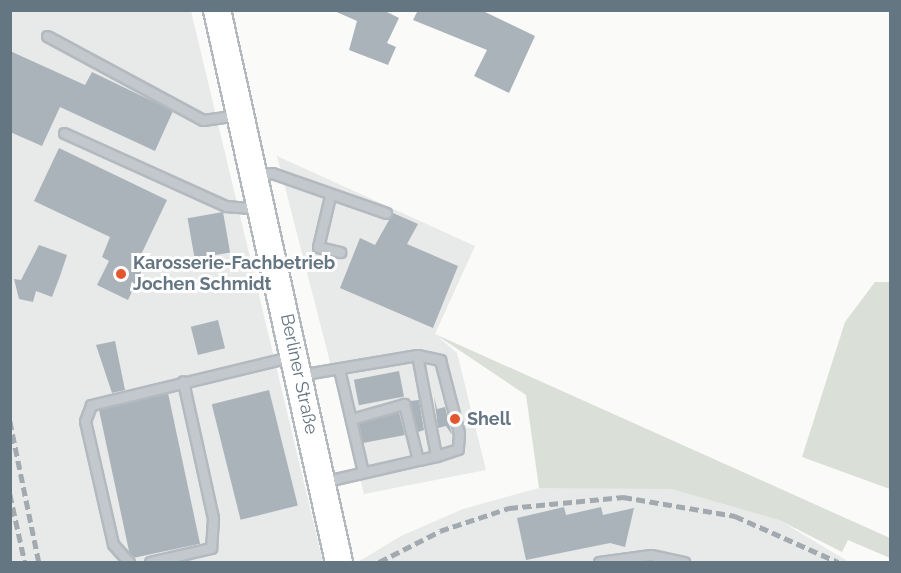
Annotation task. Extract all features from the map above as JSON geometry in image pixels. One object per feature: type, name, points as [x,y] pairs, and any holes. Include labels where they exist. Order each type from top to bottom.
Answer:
[{"type":"street","name":"Berliner Straße","points":[[217,10],[339,562]]},
{"type":"lane","points":[[47,36],[202,120],[240,115]]},
{"type":"lane","points":[[64,133],[226,206],[262,210]]},
{"type":"lane","points":[[254,177],[272,173],[330,196],[386,213]]},
{"type":"lane","points":[[330,196],[318,246],[340,252]]},
{"type":"lane","points":[[417,355],[436,456]]},
{"type":"lane","points":[[129,562],[113,544],[86,412],[99,400],[183,381],[297,365],[339,369],[417,355],[440,360],[459,433],[458,449],[322,482]]},
{"type":"lane","points":[[339,369],[363,472]]},
{"type":"lane","points":[[150,562],[211,548],[213,518],[183,381]]},
{"type":"lane","points":[[351,418],[404,404],[418,460]]},
{"type":"lane","points":[[599,562],[651,555],[684,562]]},
{"type":"shaded area","points":[[10,11],[191,11],[323,562],[11,562]]},
{"type":"shaded area","points":[[277,156],[475,246],[435,334],[457,353],[486,470],[364,494]]},
{"type":"shaded area","points":[[875,282],[890,282],[890,489],[802,457],[845,322]]},
{"type":"shaded area","points":[[435,334],[890,538],[890,558],[848,540],[842,552],[779,520],[671,489],[539,488],[526,395]]},
{"type":"shaded area","points":[[609,485],[671,489],[779,520],[849,562],[358,562],[401,536],[463,509],[539,488]]},
{"type":"building","points":[[332,10],[383,10],[399,18],[387,43],[396,47],[388,65],[349,50],[357,21]]},
{"type":"building","points":[[418,10],[481,10],[535,36],[509,93],[474,76],[487,50],[413,20]]},
{"type":"building","points":[[10,51],[85,85],[92,72],[173,111],[155,151],[60,107],[42,146],[10,132]]},
{"type":"building","points":[[59,148],[167,200],[138,261],[145,264],[128,300],[97,285],[109,261],[102,257],[110,237],[34,201]]},
{"type":"building","points":[[223,212],[230,252],[195,259],[188,218]]},
{"type":"building","points":[[393,213],[418,224],[407,244],[458,266],[433,328],[340,288],[360,238],[375,245]]},
{"type":"building","points":[[39,245],[67,255],[60,276],[52,297],[36,291],[33,302],[19,299],[14,279],[21,280]]},
{"type":"building","points":[[218,320],[225,348],[198,355],[191,327]]},
{"type":"building","points":[[115,341],[125,390],[112,393],[96,345]]},
{"type":"building","points":[[399,371],[404,397],[359,405],[354,380]]},
{"type":"building","points":[[269,390],[298,505],[241,520],[212,404]]},
{"type":"building","points":[[168,393],[200,544],[131,558],[99,408]]},
{"type":"building","points":[[434,396],[437,409],[445,407],[452,435],[446,426],[438,428]]},
{"type":"building","points":[[419,400],[424,430],[418,432],[410,401]]},
{"type":"building","points":[[399,412],[405,435],[363,443],[359,424]]},
{"type":"building","points":[[564,507],[566,515],[601,507],[603,515],[634,508],[625,547],[610,543],[526,560],[517,518]]},
{"type":"railway","points":[[10,421],[39,562]]},
{"type":"railway","points":[[10,494],[25,562]]},
{"type":"railway","points":[[379,562],[440,531],[509,508],[623,497],[735,516],[838,562]]},
{"type":"place","name":"Karosserie-Fachbetrieb Jochen Schmidt","points":[[121,274]]},
{"type":"place","name":"Shell","points":[[455,419]]}]
